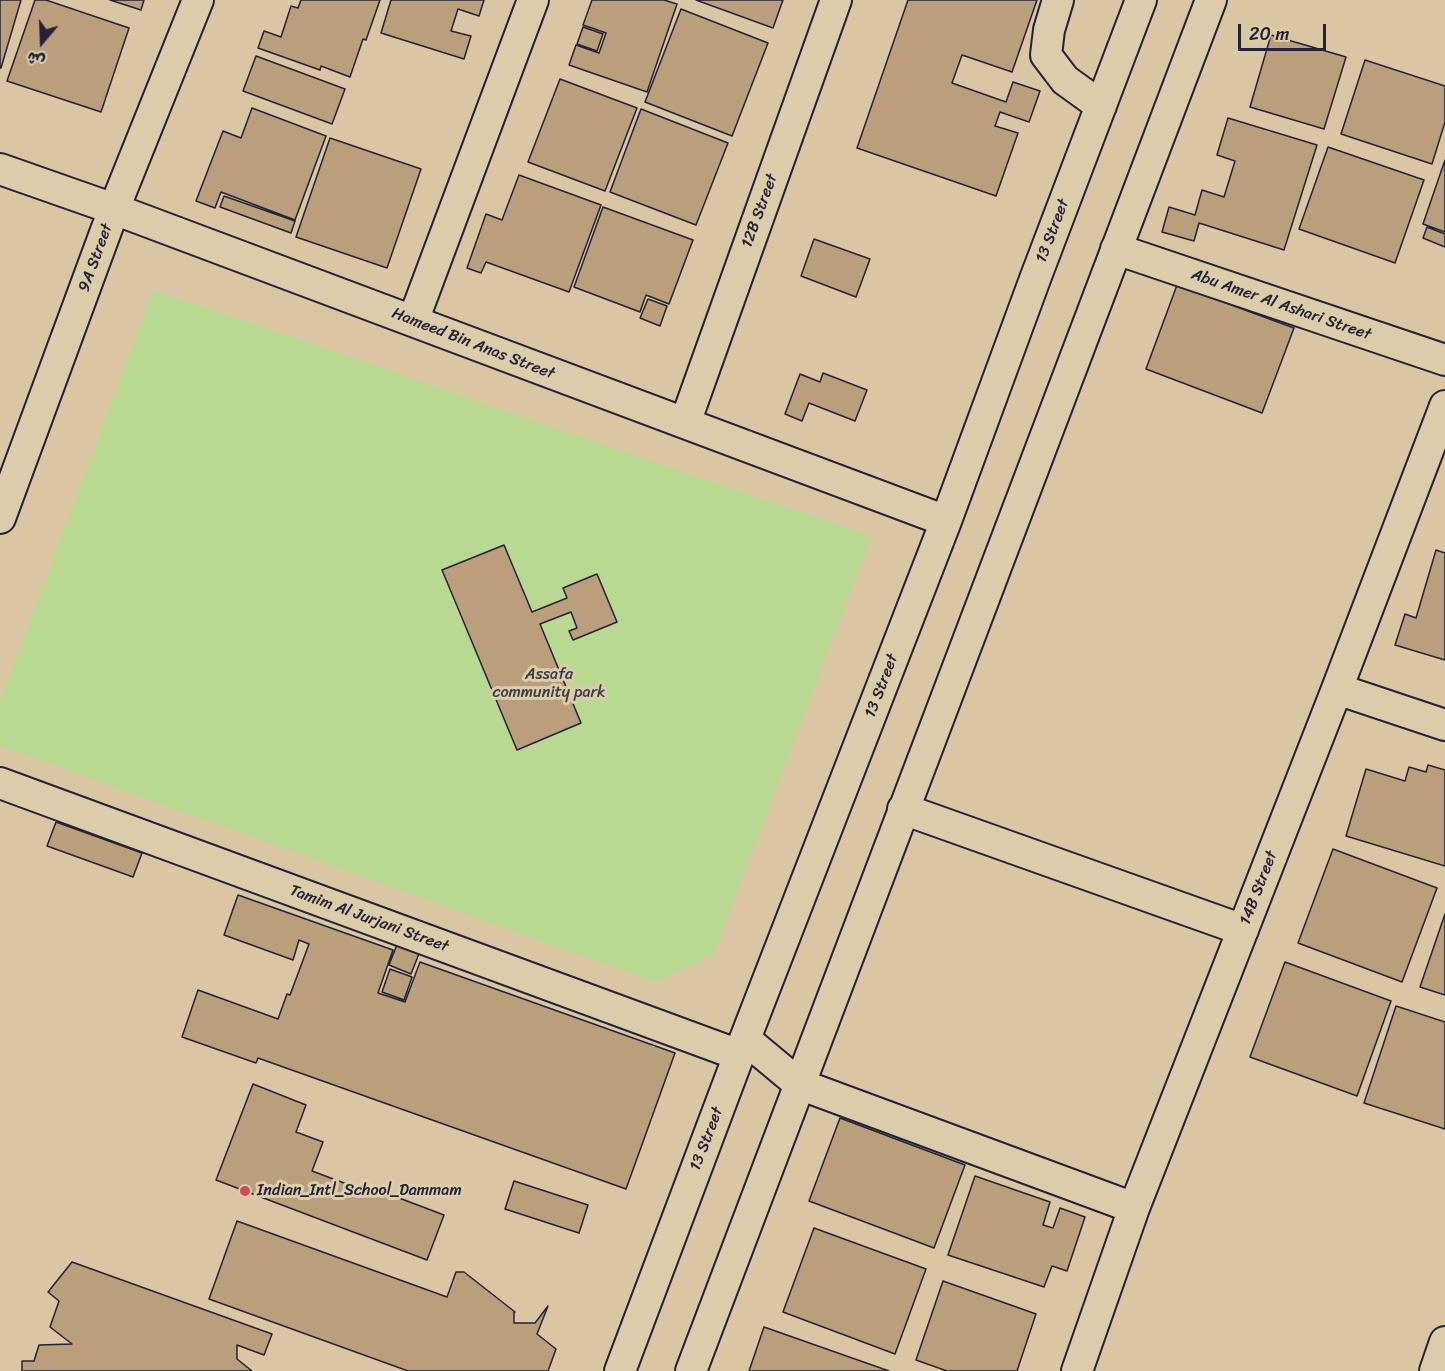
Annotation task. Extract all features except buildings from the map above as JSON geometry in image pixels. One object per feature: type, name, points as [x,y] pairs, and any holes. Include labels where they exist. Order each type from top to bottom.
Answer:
[{"type":"street","name":"9A Street","points":[[0,518],[114,209],[198,0]]},
{"type":"street","points":[[412,321],[533,0]]},
{"type":"street","name":"12B Street","points":[[685,423],[836,0]]},
{"type":"street","points":[[1058,0],[1049,30],[1046,55],[1065,80],[1101,106]]},
{"type":"street","name":"13 Street","points":[[620,1371],[742,1047],[946,521],[1141,0]]},
{"type":"street","points":[[691,1371],[1211,0]]},
{"type":"street","name":"Hameed Bin Anas Street","points":[[0,169],[114,209],[946,521]]},
{"type":"street","name":"Abu Amer Al Ashari Street","points":[[1116,249],[1445,360]]},
{"type":"street","name":"14B Street","points":[[1077,1371],[1134,1208],[1445,406]]},
{"type":"street","points":[[1337,689],[1445,725]]},
{"type":"street","name":"Tamim Al Jurjani Street","points":[[0,783],[742,1047],[799,1084],[1134,1208]]},
{"type":"street","points":[[903,809],[1243,930]]},
{"type":"street","points":[[1435,1371],[1445,1342]]},
{"type":"green space","name":"Assafa community park","points":[[154,290],[872,537],[713,956],[654,982],[0,746],[0,702]]},
{"type":"place","name":"Indian_Intl_School_Dammam","points":[[245,1191]]}]
